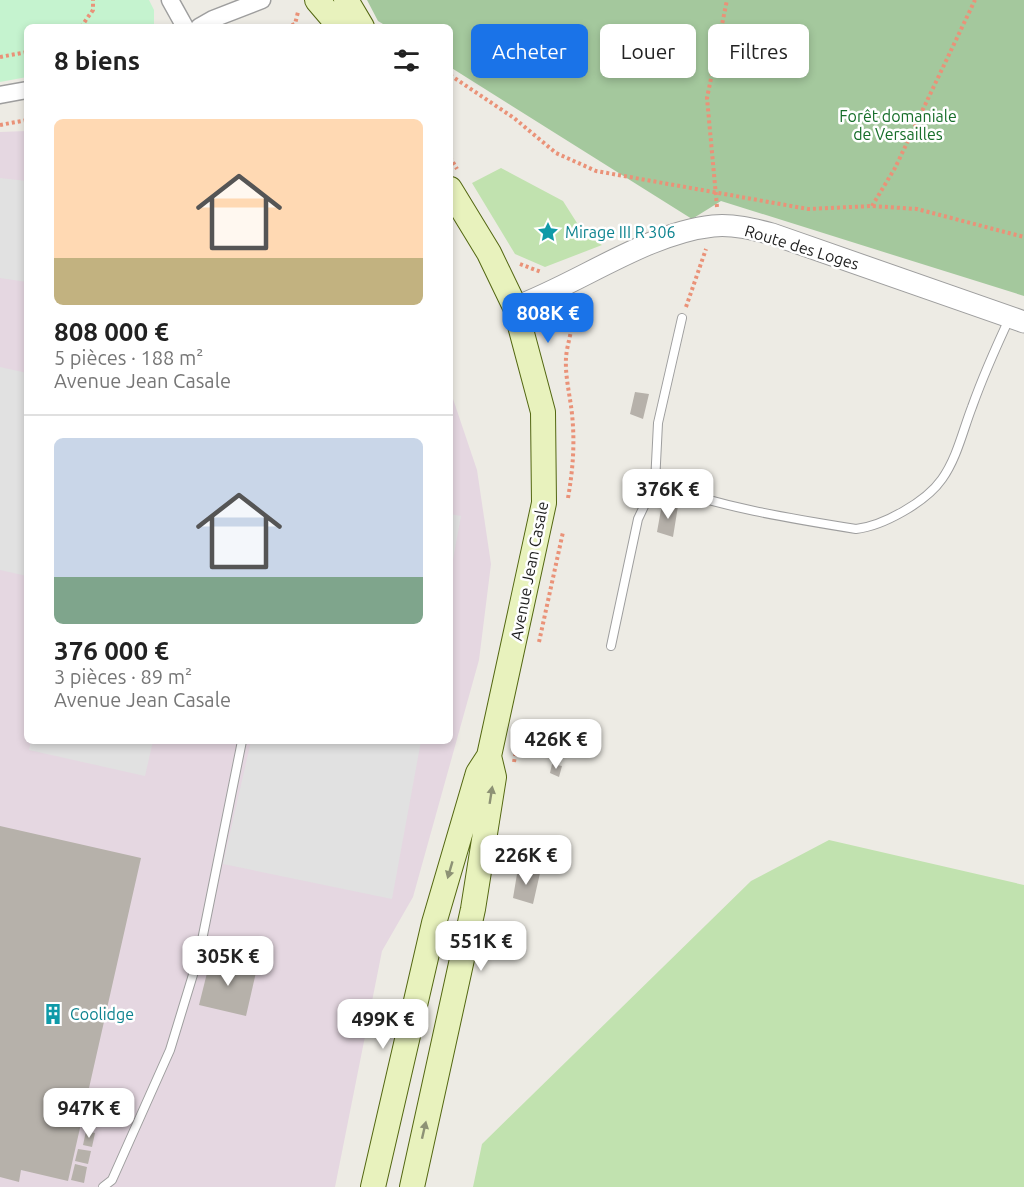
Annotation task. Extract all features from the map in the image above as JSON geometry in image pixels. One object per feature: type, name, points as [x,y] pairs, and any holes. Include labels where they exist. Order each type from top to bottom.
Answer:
[{"type":"main road","points":[[317,0],[337,24]]},
{"type":"main road","points":[[346,0],[360,24]]},
{"type":"main road","name":"Avenue Jean Casale","points":[[453,194],[489,253],[515,307],[543,412],[543,503],[489,756]]},
{"type":"main road","points":[[373,1187],[434,923],[478,773],[489,756]]},
{"type":"main road","points":[[412,1187],[473,909],[494,777],[489,756]]},
{"type":"street","points":[[170,0],[183,24]]},
{"type":"street","points":[[206,23],[231,0]]},
{"type":"street","points":[[206,23],[262,0]]},
{"type":"street","points":[[0,95],[24,91]]},
{"type":"street","name":"Route des Loges","points":[[515,307],[543,297],[651,244],[684,232],[714,226],[744,227],[772,234],[1017,320]]},
{"type":"lane","points":[[611,646],[638,519],[655,483],[658,423],[682,318]]},
{"type":"lane","points":[[655,483],[695,498],[734,508],[856,529],[872,527],[928,494],[942,480],[952,461],[986,370],[1017,320]]},
{"type":"lane","points":[[103,1187],[111,1180],[170,1050],[199,955],[241,744]]},
{"type":"path","points":[[83,24],[93,10],[93,0]]},
{"type":"path","points":[[682,318],[714,226],[717,208],[707,98],[727,0]]},
{"type":"path","points":[[872,206],[895,168],[975,0]]},
{"type":"path","points":[[0,57],[24,53]]},
{"type":"path","points":[[453,77],[514,118],[556,153],[596,171],[808,209],[872,206],[917,209],[1024,237]]},
{"type":"path","points":[[0,125],[24,121]]},
{"type":"shaded area","points":[[24,131],[24,744],[453,744],[453,399],[477,470],[491,564],[479,660],[413,897],[382,951],[335,1187],[0,1187],[0,132]]},
{"type":"shaded area","points":[[0,178],[24,181],[24,282],[0,278]]},
{"type":"shaded area","points":[[0,367],[24,372],[24,575],[0,570]]},
{"type":"shaded area","points":[[453,515],[461,516],[453,560]]},
{"type":"shaded area","points":[[30,744],[152,744],[145,776],[29,750]]},
{"type":"shaded area","points":[[250,744],[420,744],[392,899],[223,864]]},
{"type":"green space","points":[[0,0],[149,0],[154,10],[154,24],[24,24],[24,78],[0,82]]},
{"type":"green space","name":"Forêt domaniale de Versailles","points":[[367,0],[1024,0],[1024,296],[721,201],[692,219],[453,69],[453,24],[383,24],[378,21]]},
{"type":"green space","points":[[501,168],[563,201],[584,234],[602,245],[545,267],[515,254],[472,183]]},
{"type":"green space","points":[[829,840],[1024,885],[1024,1187],[473,1187],[482,1144],[751,881]]},
{"type":"building","points":[[635,392],[649,394],[643,419],[630,414]]},
{"type":"building","points":[[662,504],[678,506],[673,537],[657,532]]},
{"type":"building","points":[[552,764],[562,766],[559,777],[550,773]]},
{"type":"building","name":"Coolidge","points":[[0,826],[141,858],[68,1181],[21,1170],[19,1182],[0,1177]]},
{"type":"building","points":[[518,868],[540,873],[533,904],[513,898]]},
{"type":"building","points":[[211,957],[257,968],[246,1016],[199,1005]]},
{"type":"building","points":[[94,1105],[103,1107],[99,1122],[91,1120]]},
{"type":"building","points":[[86,1131],[95,1133],[92,1147],[83,1145]]},
{"type":"building","points":[[78,1149],[91,1151],[88,1164],[75,1161]]},
{"type":"building","points":[[75,1164],[87,1167],[84,1183],[71,1180]]},
{"type":"place","name":"Mirage III R 306","points":[[548,232]]},
{"type":"place","name":"Coolidge","points":[[53,1014]]}]
